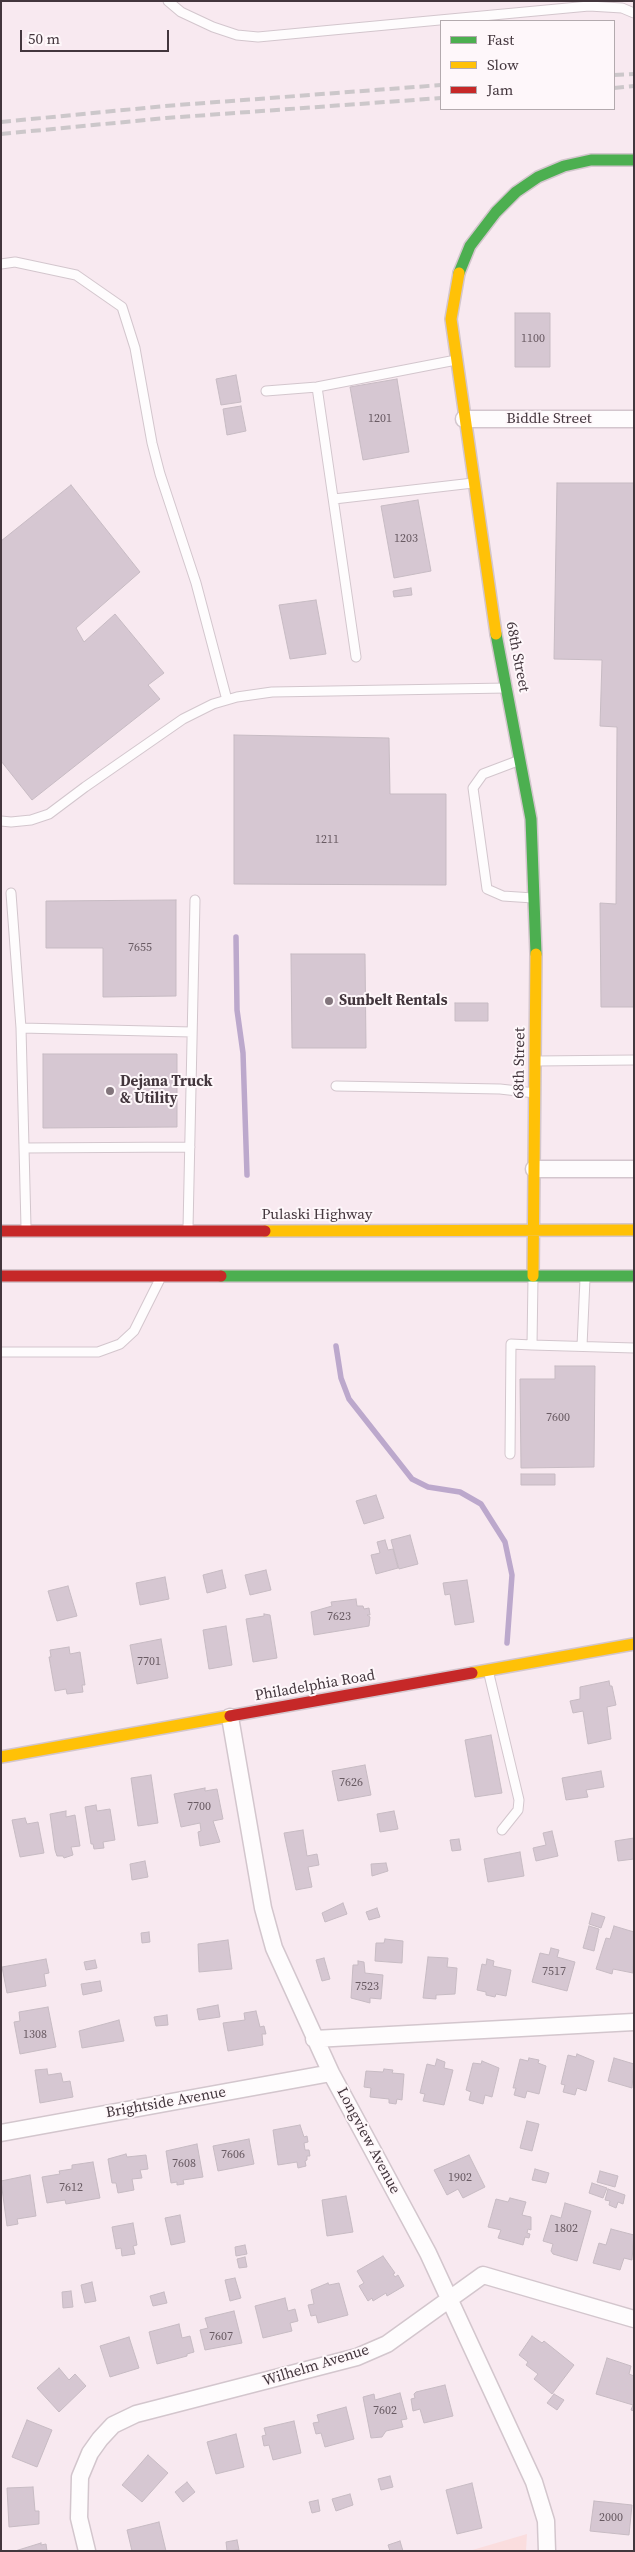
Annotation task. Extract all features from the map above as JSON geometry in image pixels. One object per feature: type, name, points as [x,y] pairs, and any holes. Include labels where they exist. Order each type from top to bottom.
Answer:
[{"type":"main road","name":"68th Street","points":[[533,1276],[536,898],[531,819],[495,626],[451,319],[456,281],[470,246],[496,212],[516,192],[538,177],[564,166],[591,160],[634,160]]},
{"type":"main road","name":"Pulaski Highway","points":[[1,1231],[634,1230]]},
{"type":"main road","points":[[1,1276],[634,1276]]},
{"type":"main road","name":"Philadelphia Road","points":[[1,1757],[634,1644]]},
{"type":"street","name":"Biddle Street","points":[[464,419],[634,419]]},
{"type":"street","points":[[534,1169],[634,1169]]},
{"type":"street","name":"Longview Avenue","points":[[230,1717],[268,1929],[282,1968],[331,2073],[416,2230],[451,2300],[540,2498],[546,2521],[547,2551]]},
{"type":"street","points":[[314,2039],[634,2022]]},
{"type":"street","name":"Brightside Avenue","points":[[1,2133],[331,2073]]},
{"type":"street","name":"Wilhelm Avenue","points":[[88,2551],[79,2518],[80,2477],[90,2453],[100,2438],[113,2425],[136,2414],[357,2357],[387,2344],[451,2300],[483,2275],[634,2319]]},
{"type":"lane","points":[[168,1],[181,12],[213,27],[238,35],[258,37],[589,6],[622,8],[634,13]]},
{"type":"lane","points":[[1,264],[15,262],[76,275],[122,307],[135,348],[152,443],[160,474],[196,583],[227,700]]},
{"type":"lane","points":[[266,391],[317,387],[456,360]]},
{"type":"lane","points":[[317,387],[356,657]]},
{"type":"lane","points":[[334,499],[474,483]]},
{"type":"lane","points":[[1,820],[10,822],[24,821],[49,814],[182,719],[227,700],[272,692],[508,688]]},
{"type":"lane","points":[[521,760],[483,774],[473,788],[487,889],[503,896],[536,898]]},
{"type":"lane","points":[[11,893],[21,1028],[26,1231]]},
{"type":"lane","points":[[188,1231],[195,900]]},
{"type":"lane","points":[[21,1028],[192,1032]]},
{"type":"lane","points":[[535,1061],[634,1060]]},
{"type":"lane","points":[[336,1086],[500,1089],[535,1093]]},
{"type":"lane","points":[[24,1148],[190,1147]]},
{"type":"lane","points":[[1,1352],[98,1352],[120,1344],[134,1331],[161,1276]]},
{"type":"lane","points":[[532,1344],[533,1276]]},
{"type":"lane","points":[[582,1346],[585,1276]]},
{"type":"lane","points":[[510,1454],[511,1344],[634,1348]]},
{"type":"lane","points":[[488,1670],[519,1800],[518,1810],[502,1830]]},
{"type":"shaded area","points":[[527,2534],[526,2551],[469,2551]]},
{"type":"building","points":[[515,313],[550,313],[550,367],[515,367]]},
{"type":"building","points":[[236,375],[241,402],[221,405],[216,379]]},
{"type":"building","points":[[397,379],[409,452],[363,460],[350,387]]},
{"type":"building","points":[[241,406],[246,431],[227,435],[223,409]]},
{"type":"building","points":[[557,483],[634,483],[634,1007],[601,1007],[600,903],[616,904],[617,727],[600,726],[602,660],[554,659]]},
{"type":"building","points":[[71,485],[140,572],[76,628],[84,642],[115,614],[164,673],[148,685],[160,699],[32,800],[1,761],[1,541]]},
{"type":"building","points":[[418,500],[431,571],[394,578],[381,506]]},
{"type":"building","points":[[411,588],[412,595],[394,597],[393,591]]},
{"type":"building","points":[[316,600],[326,654],[290,659],[279,605]]},
{"type":"building","points":[[234,735],[389,738],[390,794],[446,794],[446,885],[234,884]]},
{"type":"building","points":[[176,900],[176,996],[103,997],[103,948],[46,948],[46,901]]},
{"type":"building","name":"Sunbelt Rentals","points":[[291,954],[365,954],[366,1048],[292,1048]]},
{"type":"building","points":[[455,1003],[488,1003],[488,1021],[455,1021]]},
{"type":"building","name":"Dejana Truck & Utility","points":[[43,1054],[177,1054],[177,1127],[43,1128]]},
{"type":"building","points":[[555,1366],[595,1366],[594,1467],[521,1468],[520,1379],[555,1379]]},
{"type":"building","points":[[521,1474],[555,1474],[555,1485],[521,1485]]},
{"type":"building","points":[[376,1495],[384,1518],[364,1524],[356,1501]]},
{"type":"building","points":[[410,1535],[418,1564],[399,1569],[391,1540]]},
{"type":"building","points":[[385,1540],[388,1550],[393,1549],[398,1568],[376,1574],[371,1555],[380,1553],[377,1542]]},
{"type":"building","points":[[222,1570],[226,1588],[207,1593],[203,1575]]},
{"type":"building","points":[[266,1570],[271,1590],[250,1595],[245,1575]]},
{"type":"building","points":[[165,1577],[169,1599],[140,1605],[136,1583]]},
{"type":"building","points":[[467,1580],[474,1622],[455,1625],[450,1594],[445,1595],[443,1583]]},
{"type":"building","points":[[68,1586],[77,1616],[57,1621],[48,1591]]},
{"type":"building","points":[[356,1599],[357,1606],[363,1606],[364,1609],[369,1608],[370,1615],[367,1615],[370,1617],[369,1626],[314,1635],[311,1612],[332,1606],[331,1602]]},
{"type":"building","points":[[264,1614],[270,1615],[277,1658],[253,1662],[246,1619],[264,1616]]},
{"type":"building","points":[[226,1626],[232,1665],[209,1669],[203,1630]]},
{"type":"building","points":[[161,1639],[168,1678],[137,1684],[130,1645]]},
{"type":"building","points":[[69,1647],[70,1654],[80,1652],[85,1685],[82,1685],[83,1692],[67,1694],[66,1689],[55,1691],[49,1657],[51,1657],[50,1650]]},
{"type":"building","points":[[609,1681],[616,1705],[607,1707],[611,1739],[588,1744],[583,1711],[573,1713],[570,1701],[580,1699],[580,1687]]},
{"type":"building","points":[[491,1735],[502,1793],[475,1797],[465,1740]]},
{"type":"building","points":[[365,1765],[371,1795],[338,1801],[332,1771]]},
{"type":"building","points":[[601,1771],[604,1787],[586,1790],[588,1797],[566,1800],[562,1778]]},
{"type":"building","points":[[151,1775],[158,1823],[138,1826],[131,1778]]},
{"type":"building","points":[[205,1788],[205,1791],[217,1789],[223,1819],[213,1821],[220,1842],[200,1846],[198,1832],[201,1831],[200,1823],[181,1827],[174,1794]]},
{"type":"building","points":[[96,1805],[97,1811],[110,1809],[115,1840],[103,1842],[104,1848],[94,1849],[93,1844],[91,1844],[85,1807]]},
{"type":"building","points":[[66,1811],[66,1817],[75,1815],[80,1846],[71,1847],[73,1855],[64,1858],[63,1856],[57,1856],[55,1850],[50,1814]]},
{"type":"building","points":[[394,1811],[398,1829],[380,1832],[377,1814]]},
{"type":"building","points":[[25,1818],[27,1824],[38,1822],[44,1853],[20,1857],[12,1820]]},
{"type":"building","points":[[303,1830],[307,1856],[317,1854],[319,1865],[308,1867],[312,1887],[296,1890],[284,1833]]},
{"type":"building","points":[[552,1831],[558,1856],[536,1861],[533,1848],[546,1845],[543,1833]]},
{"type":"building","points":[[634,1838],[634,1859],[618,1861],[615,1841]]},
{"type":"building","points":[[459,1839],[461,1850],[452,1851],[450,1840]]},
{"type":"building","points":[[520,1852],[524,1876],[488,1882],[484,1859]]},
{"type":"building","points":[[145,1861],[148,1877],[132,1880],[130,1864]]},
{"type":"building","points":[[386,1863],[388,1871],[372,1876],[371,1864]]},
{"type":"building","points":[[343,1903],[347,1914],[325,1922],[322,1913]]},
{"type":"building","points":[[377,1908],[380,1917],[369,1920],[366,1912]]},
{"type":"building","points":[[592,1913],[605,1917],[601,1928],[589,1924]]},
{"type":"building","points":[[589,1926],[599,1929],[594,1951],[583,1948]]},
{"type":"building","points":[[614,1926],[634,1932],[633,1973],[613,1969],[612,1974],[596,1969],[606,1938],[610,1939]]},
{"type":"building","points":[[149,1932],[150,1942],[142,1943],[141,1933]]},
{"type":"building","points":[[385,1939],[403,1941],[402,1963],[375,1961],[376,1943],[384,1943]]},
{"type":"building","points":[[228,1940],[232,1969],[199,1972],[198,1944]]},
{"type":"building","points":[[551,1948],[559,1950],[557,1957],[575,1962],[567,1991],[532,1982],[540,1953],[549,1955]]},
{"type":"building","points":[[428,1957],[448,1958],[447,1967],[457,1968],[455,1994],[436,1995],[436,1999],[423,1998]]},
{"type":"building","points":[[324,1958],[330,1979],[322,1981],[316,1960]]},
{"type":"building","points":[[46,1959],[49,1973],[44,1974],[46,1986],[7,1993],[2,1967]]},
{"type":"building","points":[[487,1959],[494,1961],[493,1966],[511,1970],[506,1996],[496,1994],[495,1997],[477,1990],[482,1964],[486,1965]]},
{"type":"building","points":[[95,1960],[97,1968],[86,1970],[84,1962]]},
{"type":"building","points":[[358,1961],[364,1962],[365,1973],[383,1975],[381,1999],[370,1998],[370,2003],[351,1998],[353,1965],[358,1965]]},
{"type":"building","points":[[100,1981],[102,1991],[83,1995],[81,1984]]},
{"type":"building","points":[[218,2005],[220,2017],[199,2020],[197,2009]]},
{"type":"building","points":[[48,2007],[56,2047],[20,2054],[14,2022],[20,2021],[19,2012]]},
{"type":"building","points":[[256,2011],[260,2027],[264,2026],[266,2034],[262,2034],[263,2045],[228,2051],[223,2023],[245,2020],[244,2013]]},
{"type":"building","points":[[167,2015],[168,2025],[156,2026],[154,2017]]},
{"type":"building","points":[[119,2020],[124,2041],[82,2048],[79,2031]]},
{"type":"building","points":[[577,2054],[594,2061],[586,2091],[577,2088],[575,2095],[563,2092],[565,2085],[561,2084],[568,2055],[576,2057]]},
{"type":"building","points":[[529,2058],[539,2060],[538,2063],[546,2066],[539,2094],[527,2091],[525,2098],[514,2095],[516,2088],[513,2088],[520,2059],[528,2061]]},
{"type":"building","points":[[614,2058],[634,2064],[632,2088],[608,2081]]},
{"type":"building","points":[[437,2059],[445,2062],[444,2068],[453,2070],[444,2105],[423,2101],[425,2094],[420,2093],[427,2064],[435,2066]]},
{"type":"building","points":[[482,2061],[499,2068],[492,2097],[485,2095],[483,2104],[469,2100],[471,2092],[466,2090],[473,2063],[481,2064]]},
{"type":"building","points":[[47,2069],[48,2075],[61,2073],[63,2082],[70,2081],[73,2097],[40,2103],[35,2070]]},
{"type":"building","points":[[384,2069],[393,2070],[392,2073],[404,2074],[402,2100],[397,2099],[396,2104],[389,2103],[389,2099],[370,2097],[371,2088],[364,2087],[366,2071],[383,2072]]},
{"type":"building","points":[[527,2121],[539,2124],[532,2151],[520,2148]]},
{"type":"building","points":[[300,2125],[304,2137],[307,2136],[308,2142],[304,2143],[305,2150],[309,2150],[310,2156],[307,2156],[305,2161],[306,2166],[298,2168],[297,2162],[278,2165],[273,2130]]},
{"type":"building","points":[[249,2139],[254,2164],[218,2171],[213,2146]]},
{"type":"building","points":[[197,2144],[203,2177],[183,2180],[184,2184],[177,2185],[177,2182],[171,2183],[166,2151]]},
{"type":"building","points":[[126,2154],[127,2157],[146,2155],[148,2169],[140,2170],[142,2178],[132,2179],[134,2190],[118,2193],[116,2183],[112,2183],[108,2159]]},
{"type":"building","points":[[469,2155],[485,2187],[463,2198],[458,2189],[447,2195],[434,2170]]},
{"type":"building","points":[[93,2162],[100,2198],[66,2204],[65,2200],[47,2203],[42,2177],[60,2174],[59,2171],[72,2169],[72,2165]]},
{"type":"building","points":[[535,2169],[549,2173],[546,2183],[532,2180]]},
{"type":"building","points":[[600,2171],[618,2176],[615,2187],[597,2182]]},
{"type":"building","points":[[30,2175],[36,2216],[17,2219],[18,2224],[7,2226],[1,2181]]},
{"type":"building","points":[[592,2183],[607,2188],[603,2198],[589,2193]]},
{"type":"building","points":[[608,2189],[625,2195],[623,2204],[618,2202],[616,2208],[609,2205],[610,2201],[605,2200]]},
{"type":"building","points":[[346,2196],[353,2232],[327,2236],[322,2200]]},
{"type":"building","points":[[510,2198],[526,2202],[522,2215],[531,2217],[531,2230],[528,2229],[527,2233],[530,2234],[529,2238],[525,2237],[523,2245],[498,2238],[501,2230],[488,2227],[496,2199],[508,2202]]},
{"type":"building","points":[[565,2203],[591,2211],[577,2261],[553,2254],[551,2251],[553,2244],[543,2241],[551,2215],[561,2218]]},
{"type":"building","points":[[180,2215],[185,2242],[171,2245],[165,2218]]},
{"type":"building","points":[[133,2223],[137,2245],[133,2246],[135,2254],[122,2256],[121,2248],[116,2249],[112,2227]]},
{"type":"building","points":[[611,2229],[634,2235],[632,2260],[624,2258],[620,2270],[593,2263],[599,2243],[606,2245]]},
{"type":"building","points":[[245,2245],[247,2254],[236,2256],[235,2247]]},
{"type":"building","points":[[383,2256],[395,2273],[393,2274],[395,2277],[398,2275],[404,2286],[387,2296],[386,2293],[373,2301],[372,2298],[368,2301],[359,2286],[364,2283],[357,2271]]},
{"type":"building","points":[[245,2257],[247,2267],[239,2268],[237,2259]]},
{"type":"building","points":[[235,2278],[241,2298],[230,2301],[225,2280]]},
{"type":"building","points":[[92,2282],[96,2301],[85,2303],[81,2285]]},
{"type":"building","points":[[328,2283],[329,2285],[339,2283],[348,2315],[318,2323],[316,2315],[311,2316],[308,2305],[314,2304],[311,2290]]},
{"type":"building","points":[[71,2291],[73,2307],[63,2308],[62,2292]]},
{"type":"building","points":[[164,2292],[167,2303],[153,2306],[150,2296]]},
{"type":"building","points":[[285,2298],[288,2311],[295,2309],[298,2321],[290,2323],[292,2331],[263,2338],[255,2306]]},
{"type":"building","points":[[234,2311],[242,2343],[205,2350],[200,2330],[208,2328],[205,2318]]},
{"type":"building","points":[[179,2324],[182,2338],[190,2336],[194,2352],[187,2354],[187,2356],[157,2364],[149,2332]]},
{"type":"building","points":[[532,2336],[542,2343],[544,2341],[574,2365],[552,2394],[534,2379],[538,2374],[526,2365],[528,2362],[519,2355]]},
{"type":"building","points":[[129,2337],[139,2368],[110,2377],[100,2346]]},
{"type":"building","points":[[607,2358],[631,2366],[629,2374],[634,2376],[634,2411],[631,2410],[633,2405],[596,2394]]},
{"type":"building","points":[[59,2368],[69,2380],[75,2374],[86,2386],[59,2412],[37,2388]]},
{"type":"building","points":[[445,2385],[453,2416],[424,2423],[420,2409],[413,2411],[411,2399],[415,2398],[414,2394],[416,2392]]},
{"type":"building","points":[[400,2393],[407,2419],[401,2420],[403,2427],[386,2431],[382,2437],[371,2438],[363,2397],[374,2394],[375,2400]]},
{"type":"building","points":[[554,2394],[564,2400],[557,2410],[547,2403]]},
{"type":"building","points":[[346,2407],[354,2439],[325,2447],[321,2433],[316,2434],[313,2423],[319,2422],[317,2415]]},
{"type":"building","points":[[27,2420],[52,2430],[37,2467],[12,2457]]},
{"type":"building","points":[[294,2421],[301,2453],[273,2460],[269,2445],[264,2446],[262,2436],[266,2435],[264,2428]]},
{"type":"building","points":[[236,2434],[244,2467],[216,2474],[207,2442]]},
{"type":"building","points":[[148,2455],[168,2473],[142,2502],[122,2485]]},
{"type":"building","points":[[390,2476],[393,2487],[381,2490],[378,2479]]},
{"type":"building","points":[[187,2482],[195,2492],[183,2502],[175,2492]]},
{"type":"building","points":[[472,2483],[482,2528],[457,2534],[446,2490]]},
{"type":"building","points":[[33,2487],[35,2511],[39,2511],[39,2524],[9,2527],[7,2488]]},
{"type":"building","points":[[350,2494],[353,2505],[336,2511],[332,2499]]},
{"type":"building","points":[[318,2500],[320,2511],[312,2513],[309,2502]]},
{"type":"building","points":[[594,2501],[632,2505],[629,2535],[590,2531]]},
{"type":"building","points":[[159,2522],[166,2551],[132,2551],[127,2530]]},
{"type":"building","points":[[237,2540],[239,2550],[227,2551],[226,2542]]},
{"type":"building","points":[[400,2541],[403,2551],[390,2551],[388,2545]]},
{"type":"building","points":[[41,2543],[41,2545],[46,2544],[47,2551],[15,2551]]},
{"type":"waterway","points":[[236,937],[237,1010],[243,1053],[247,1175]]},
{"type":"waterway","points":[[336,1346],[341,1378],[349,1399],[412,1479],[428,1487],[460,1492],[481,1504],[505,1542],[512,1575],[507,1643]]},
{"type":"railway","points":[[615,75],[634,74]]},
{"type":"railway","points":[[1,122],[165,106],[440,85]]},
{"type":"railway","points":[[615,88],[634,86]]},
{"type":"railway","points":[[1,134],[166,118],[440,98]]},
{"type":"traffic: fast","points":[[459,273],[470,246],[496,212],[516,192],[538,177],[564,166],[591,160],[634,160]]},
{"type":"traffic: fast","points":[[496,634],[531,819],[536,954]]},
{"type":"traffic: fast","points":[[221,1276],[634,1276]]},
{"type":"traffic: slow","points":[[459,273],[451,319],[496,634]]},
{"type":"traffic: slow","points":[[533,1276],[536,954]]},
{"type":"traffic: slow","points":[[265,1231],[634,1230]]},
{"type":"traffic: slow","points":[[472,1673],[634,1644]]},
{"type":"traffic: slow","points":[[1,1757],[230,1716]]},
{"type":"traffic: jam","points":[[1,1231],[265,1231]]},
{"type":"traffic: jam","points":[[1,1276],[221,1276]]},
{"type":"traffic: jam","points":[[230,1716],[472,1673]]},
{"type":"place","name":"Sunbelt Rentals","points":[[329,1001]]},
{"type":"place","name":"Dejana Truck & Utility","points":[[110,1091]]}]
